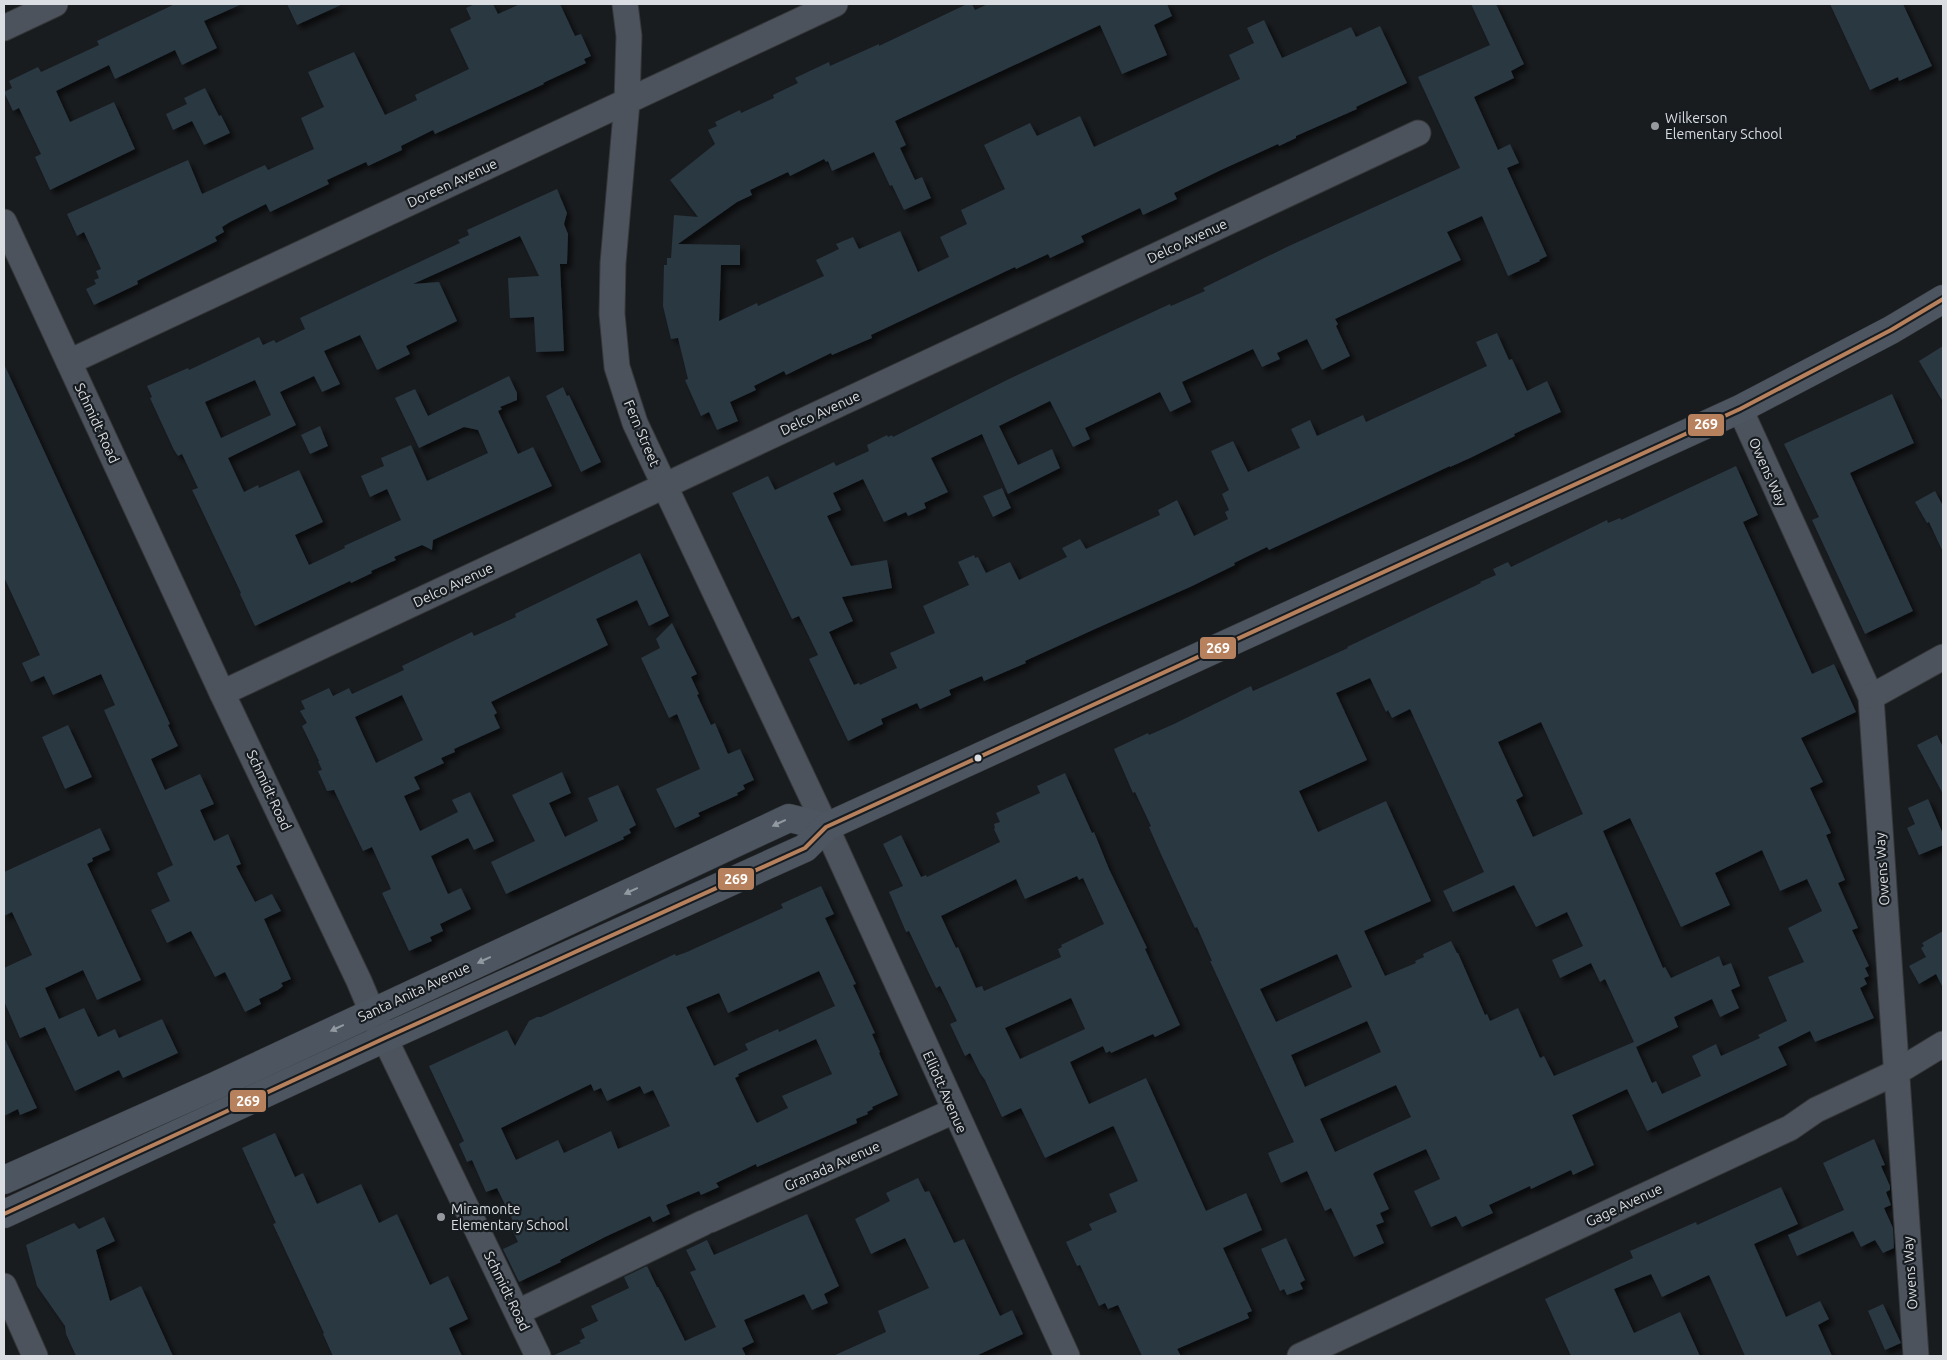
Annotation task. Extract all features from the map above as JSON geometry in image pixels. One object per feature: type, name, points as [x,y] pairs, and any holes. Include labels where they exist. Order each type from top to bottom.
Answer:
[{"type":"main road","points":[[4,1214],[385,1038],[805,848],[826,827],[1740,409],[1891,330],[1943,300]]},
{"type":"main road","name":"Santa Anita Avenue","points":[[4,1180],[215,1086],[789,818],[826,827]]},
{"type":"street","points":[[4,28],[55,4]]},
{"type":"street","name":"Fern Street","points":[[625,4],[629,36],[627,102],[613,263],[612,314],[617,367],[635,423],[826,827]]},
{"type":"street","name":"Doreen Avenue","points":[[69,362],[835,4]]},
{"type":"street","name":"Delco Avenue","points":[[222,693],[1418,133]]},
{"type":"street","name":"Schmidt Road","points":[[4,222],[372,1012],[538,1356]]},
{"type":"street","name":"Owens Way","points":[[1740,409],[1871,697],[1916,1356]]},
{"type":"street","points":[[1871,697],[1943,657]]},
{"type":"street","name":"Elliott Avenue","points":[[826,827],[954,1112],[1067,1356]]},
{"type":"street","name":"Gage Avenue","points":[[1300,1356],[1790,1128],[1816,1110],[1897,1072],[1943,1044]]},
{"type":"street","name":"Granada Avenue","points":[[518,1312],[706,1222],[954,1112]]},
{"type":"street","points":[[4,1286],[35,1356]]},
{"type":"building","points":[[175,4],[242,4],[204,21],[217,48],[182,65],[175,50],[115,79],[109,65],[56,91],[70,122],[114,102],[135,149],[50,190],[35,157],[41,154],[19,108],[13,111],[4,92],[12,88],[9,81],[38,67],[41,72],[99,45],[97,41]]},
{"type":"building","points":[[287,4],[343,4],[297,25]]},
{"type":"building","points":[[475,4],[493,4],[498,14],[520,4],[560,4],[575,36],[581,34],[591,56],[584,59],[586,63],[544,84],[435,134],[433,130],[401,146],[402,150],[368,166],[366,162],[327,180],[329,184],[270,212],[266,204],[230,222],[222,227],[224,232],[215,237],[217,241],[137,281],[138,284],[94,305],[86,289],[96,284],[94,280],[99,278],[96,271],[101,269],[84,232],[77,236],[67,214],[188,160],[202,194],[265,165],[268,170],[314,149],[301,118],[324,107],[308,72],[354,52],[385,115],[417,100],[415,95],[469,69],[450,29],[471,19],[466,8]]},
{"type":"building","points":[[967,4],[972,4],[975,10],[988,4],[1167,4],[1172,16],[1154,25],[1167,55],[1122,74],[1100,25],[895,121],[906,145],[900,148],[915,180],[922,177],[931,198],[904,210],[874,152],[832,171],[828,161],[826,162],[824,159],[790,176],[788,172],[750,190],[752,195],[737,202],[678,244],[740,245],[740,265],[721,265],[719,321],[757,303],[758,306],[824,276],[816,260],[839,249],[836,244],[853,237],[859,249],[900,231],[918,272],[949,257],[940,237],[967,224],[961,210],[1005,189],[984,145],[1030,123],[1037,136],[1080,116],[1094,147],[1240,79],[1229,55],[1254,43],[1247,28],[1264,20],[1282,58],[1351,27],[1356,37],[1380,26],[1407,83],[1356,107],[1357,109],[1296,136],[1296,138],[1279,146],[1278,144],[1174,193],[1177,199],[1143,215],[1140,208],[1081,236],[1084,242],[1050,258],[1048,254],[1016,269],[1015,267],[871,335],[872,338],[832,355],[831,353],[786,375],[784,371],[754,386],[756,390],[730,402],[738,421],[717,430],[709,412],[701,416],[685,380],[688,379],[678,338],[671,339],[663,306],[664,265],[667,265],[667,258],[671,258],[674,215],[698,217],[670,180],[715,144],[708,130],[717,126],[715,122],[740,110],[741,113],[774,98],[773,95],[798,83],[795,78],[829,62],[830,66],[879,44],[879,46]]},
{"type":"building","points":[[1471,4],[1496,4],[1524,64],[1511,71],[1514,78],[1474,97],[1498,150],[1510,144],[1519,163],[1507,168],[1547,256],[1508,276],[1482,216],[1447,232],[1461,260],[1335,319],[1338,324],[1336,326],[1350,356],[1322,370],[1307,339],[1277,353],[1280,359],[1262,367],[1253,349],[1182,382],[1191,402],[1170,412],[1160,392],[1085,428],[1090,439],[1073,447],[1050,401],[999,426],[1018,465],[1052,449],[1060,468],[1008,494],[982,434],[931,458],[948,492],[924,503],[926,508],[908,516],[906,512],[884,522],[863,479],[833,493],[841,510],[827,516],[851,566],[887,560],[892,588],[842,597],[853,621],[829,632],[854,685],[859,683],[860,685],[897,668],[890,653],[935,633],[923,606],[969,585],[958,562],[974,555],[975,558],[978,557],[986,573],[1010,562],[1019,580],[1067,557],[1062,548],[1080,539],[1086,549],[1160,515],[1158,510],[1177,500],[1194,536],[1228,519],[1225,512],[1229,510],[1222,494],[1229,490],[1211,451],[1233,441],[1248,472],[1300,448],[1291,429],[1310,420],[1317,436],[1363,415],[1366,422],[1487,366],[1476,342],[1497,333],[1509,360],[1512,359],[1527,391],[1547,381],[1561,412],[1514,434],[1515,436],[1470,458],[1269,550],[1267,547],[1190,587],[1025,661],[1026,663],[984,681],[982,676],[949,690],[951,695],[920,709],[917,703],[881,719],[883,724],[848,741],[809,659],[818,655],[799,616],[792,619],[732,493],[768,476],[775,490],[834,462],[836,466],[869,451],[867,445],[887,435],[888,437],[892,435],[893,437],[1011,378],[1170,304],[1171,306],[1205,291],[1203,288],[1289,246],[1460,168],[1418,77],[1490,45]]},
{"type":"building","points":[[1830,4],[1903,4],[1932,66],[1899,81],[1898,77],[1870,90]]},
{"type":"building","points":[[205,88],[230,133],[204,145],[192,121],[173,130],[166,114],[187,104],[184,98]]},
{"type":"building","points":[[557,189],[567,213],[564,224],[568,234],[567,264],[560,264],[564,351],[536,352],[534,317],[510,318],[508,278],[539,276],[520,236],[413,284],[439,282],[457,321],[406,346],[410,354],[377,370],[360,335],[324,351],[340,384],[322,392],[314,376],[280,392],[296,425],[228,458],[244,492],[258,485],[259,488],[299,470],[323,522],[295,535],[309,565],[345,548],[344,546],[401,520],[387,489],[370,497],[361,476],[384,466],[381,458],[411,445],[427,481],[488,453],[478,430],[464,427],[419,448],[395,398],[415,389],[428,416],[509,376],[517,393],[517,400],[500,407],[502,409],[498,411],[518,454],[533,447],[552,486],[433,540],[432,550],[422,545],[394,557],[396,560],[371,571],[372,573],[351,583],[350,581],[255,626],[192,490],[198,488],[182,454],[178,456],[174,450],[150,398],[152,397],[147,386],[188,368],[189,370],[259,337],[263,345],[274,340],[276,343],[305,329],[300,318],[460,243],[458,240],[469,235],[467,230]],"holes":[[[255,380],[271,415],[221,438],[205,402]]]},
{"type":"building","points":[[1943,346],[1943,402],[1919,361]]},
{"type":"building","points":[[4,364],[170,724],[168,725],[178,746],[151,759],[165,790],[200,774],[214,804],[200,810],[214,841],[228,834],[241,864],[236,866],[255,902],[272,894],[281,911],[264,919],[291,979],[281,983],[283,986],[278,990],[259,999],[261,1004],[245,1012],[225,972],[215,977],[191,931],[167,943],[151,910],[170,901],[157,873],[173,865],[104,710],[115,705],[101,674],[53,695],[44,676],[31,682],[22,663],[40,655],[4,577]]},
{"type":"building","points":[[563,387],[567,396],[569,395],[601,462],[581,472],[546,396]]},
{"type":"building","points":[[1892,394],[1914,443],[1850,473],[1913,611],[1865,634],[1812,520],[1819,517],[1784,444]]},
{"type":"building","points":[[320,426],[328,446],[310,454],[301,435]]},
{"type":"building","points":[[1736,466],[1758,515],[1743,522],[1812,674],[1834,664],[1856,712],[1801,738],[1823,782],[1810,788],[1831,833],[1826,835],[1845,880],[1838,883],[1858,928],[1852,930],[1869,966],[1865,968],[1869,976],[1864,978],[1867,984],[1860,988],[1874,1018],[1815,1042],[1810,1031],[1778,1047],[1787,1065],[1647,1131],[1627,1089],[1572,1115],[1594,1165],[1573,1175],[1571,1170],[1531,1189],[1530,1186],[1489,1205],[1493,1213],[1462,1227],[1456,1216],[1431,1227],[1414,1191],[1440,1179],[1426,1149],[1375,1172],[1373,1174],[1389,1209],[1380,1213],[1384,1222],[1376,1225],[1384,1243],[1354,1257],[1331,1208],[1325,1211],[1307,1171],[1281,1183],[1268,1153],[1294,1142],[1210,961],[1212,961],[1197,927],[1195,928],[1160,852],[1149,827],[1151,826],[1135,792],[1133,793],[1114,749],[1148,733],[1149,735],[1174,724],[1251,686],[1253,691],[1348,648],[1496,575],[1493,569],[1508,562],[1511,567],[1607,520],[1608,523],[1620,518],[1621,520]],"holes":[[[1370,678],[1386,712],[1388,710],[1392,718],[1410,709],[1484,872],[1443,891],[1453,912],[1514,885],[1536,927],[1567,912],[1583,946],[1552,960],[1560,978],[1591,963],[1600,982],[1605,979],[1634,1042],[1554,1076],[1544,1056],[1540,1058],[1518,1008],[1490,1021],[1487,1014],[1485,1015],[1451,941],[1423,954],[1424,957],[1415,961],[1416,963],[1385,976],[1364,931],[1431,901],[1386,801],[1318,832],[1299,791],[1367,760],[1336,693]],[[1541,722],[1583,814],[1533,837],[1516,800],[1523,796],[1498,742]],[[1630,818],[1681,927],[1730,905],[1715,873],[1762,850],[1780,891],[1807,879],[1822,911],[1788,928],[1804,962],[1768,977],[1787,1021],[1758,1035],[1760,1038],[1721,1056],[1716,1044],[1692,1056],[1701,1076],[1662,1094],[1656,1081],[1652,1083],[1636,1047],[1678,1027],[1674,1017],[1712,999],[1720,1017],[1739,1008],[1731,990],[1740,986],[1731,963],[1723,966],[1719,956],[1671,978],[1665,967],[1663,968],[1603,831]],[[1337,954],[1352,987],[1276,1022],[1260,989]],[[1367,1021],[1381,1052],[1305,1087],[1291,1055]],[[1396,1085],[1411,1117],[1335,1152],[1320,1119]]]},
{"type":"building","points":[[1002,488],[1011,508],[993,517],[983,496]]},
{"type":"building","points":[[1935,491],[1943,506],[1943,552],[1929,522],[1927,523],[1915,502]]},
{"type":"building","points":[[640,553],[669,616],[649,626],[637,600],[596,619],[608,645],[491,702],[497,713],[494,715],[500,728],[454,749],[455,752],[441,758],[444,763],[414,777],[420,789],[404,796],[420,831],[458,812],[452,800],[470,792],[494,841],[474,850],[468,838],[431,856],[448,894],[461,888],[471,909],[440,924],[443,931],[430,937],[432,941],[409,951],[382,893],[391,889],[372,847],[363,851],[334,790],[327,791],[318,771],[322,770],[319,761],[302,726],[307,723],[300,711],[305,709],[301,701],[329,688],[333,696],[349,688],[352,694],[404,670],[402,666],[472,632],[474,636],[516,617],[515,614]],"holes":[[[402,695],[423,740],[376,763],[355,717]]]},
{"type":"building","points":[[672,623],[697,674],[691,677],[711,725],[715,723],[728,754],[740,749],[754,780],[743,785],[745,789],[737,793],[738,795],[698,813],[700,816],[675,828],[656,789],[700,769],[677,714],[669,718],[641,658],[660,648],[656,639]]},
{"type":"building","points":[[68,725],[92,777],[65,789],[42,737]]},
{"type":"building","points":[[1937,735],[1943,747],[1943,794],[1917,745]]},
{"type":"building","points":[[562,772],[571,793],[549,803],[565,837],[598,821],[588,798],[618,785],[636,825],[629,829],[631,833],[623,837],[624,839],[506,894],[491,862],[535,841],[512,795]]},
{"type":"building","points":[[1065,773],[1147,948],[1145,949],[1180,1025],[1155,1037],[1153,1034],[1111,1053],[1110,1051],[1106,1053],[1103,1046],[1070,1062],[1089,1104],[1146,1078],[1206,1211],[1246,1193],[1262,1230],[1223,1248],[1252,1311],[1247,1313],[1249,1318],[1177,1349],[1181,1356],[1142,1356],[1118,1305],[1108,1309],[1105,1303],[1099,1306],[1080,1265],[1077,1266],[1066,1242],[1092,1230],[1089,1224],[1117,1212],[1109,1194],[1138,1181],[1114,1127],[1045,1158],[1021,1108],[1002,1117],[970,1053],[965,1056],[950,1024],[957,1021],[940,986],[936,988],[909,931],[906,932],[889,892],[903,886],[883,844],[901,835],[921,877],[926,875],[927,877],[1000,842],[994,829],[994,824],[1000,822],[996,813],[1040,793],[1037,786]],"holes":[[[1077,876],[1079,880],[1083,878],[1104,924],[1061,945],[1062,947],[1058,949],[1061,957],[984,991],[982,986],[976,988],[958,947],[956,948],[941,916],[1016,879],[1025,899]],[[1071,998],[1085,1029],[1020,1059],[1005,1028]]]},
{"type":"building","points":[[1928,799],[1943,834],[1943,845],[1919,855],[1907,828],[1915,824],[1908,808]]},
{"type":"building","points":[[100,828],[110,850],[92,858],[93,861],[87,864],[141,980],[97,1000],[83,970],[45,988],[59,1019],[84,1008],[98,1037],[115,1029],[119,1038],[162,1019],[178,1053],[123,1078],[119,1070],[75,1091],[45,1027],[20,1038],[4,1001],[4,968],[32,955],[12,912],[4,916],[4,872]]},
{"type":"building","points":[[821,886],[834,914],[825,918],[856,984],[853,985],[875,1033],[872,1034],[879,1053],[898,1095],[872,1107],[873,1109],[867,1112],[868,1114],[856,1119],[857,1123],[757,1167],[756,1164],[716,1183],[719,1187],[701,1195],[699,1191],[666,1205],[670,1214],[653,1222],[650,1216],[519,1282],[503,1249],[518,1242],[510,1225],[514,1223],[497,1188],[486,1192],[472,1160],[467,1162],[459,1144],[464,1141],[429,1066],[507,1030],[515,1046],[529,1021],[675,954],[676,956],[687,952],[783,908],[781,904]],"holes":[[[819,971],[835,1006],[779,1032],[778,1029],[745,1044],[748,1050],[714,1066],[686,1007],[719,993],[728,1013]],[[816,1039],[832,1074],[782,1096],[788,1108],[757,1123],[735,1078],[739,1076],[738,1074]],[[591,1084],[594,1091],[601,1088],[607,1101],[640,1086],[644,1094],[653,1090],[670,1126],[618,1149],[611,1131],[564,1153],[558,1140],[516,1160],[501,1128]]]},
{"type":"building","points":[[1943,931],[1943,988],[1936,974],[1919,984],[1909,966],[1926,957],[1921,948],[1924,946],[1922,943]]},
{"type":"building","points":[[4,1037],[37,1108],[20,1115],[18,1109],[4,1116]]},
{"type":"building","points":[[275,1133],[295,1177],[303,1173],[317,1204],[361,1184],[379,1223],[397,1214],[430,1285],[448,1276],[468,1319],[449,1328],[462,1356],[333,1356],[273,1224],[276,1223],[242,1148]]},
{"type":"building","points":[[1874,1139],[1885,1165],[1881,1166],[1890,1186],[1890,1190],[1886,1192],[1891,1205],[1884,1208],[1893,1228],[1894,1248],[1883,1253],[1875,1240],[1861,1247],[1853,1231],[1797,1256],[1788,1235],[1844,1210],[1823,1163]]},
{"type":"building","points":[[918,1178],[925,1192],[929,1191],[954,1243],[964,1239],[1000,1316],[1012,1310],[1023,1334],[976,1356],[833,1356],[886,1332],[878,1311],[929,1288],[905,1238],[871,1254],[855,1219],[890,1201],[886,1193]]},
{"type":"building","points":[[1781,1187],[1798,1224],[1754,1244],[1786,1317],[1820,1301],[1829,1319],[1818,1325],[1832,1356],[1745,1356],[1709,1275],[1662,1297],[1651,1274],[1614,1289],[1634,1333],[1680,1312],[1700,1356],[1571,1356],[1545,1299],[1633,1258],[1630,1251],[1696,1222],[1697,1225]]},
{"type":"building","points":[[807,1214],[839,1286],[824,1294],[828,1303],[812,1310],[804,1294],[744,1320],[754,1342],[742,1348],[746,1356],[552,1356],[581,1343],[579,1341],[585,1338],[581,1329],[598,1321],[591,1306],[629,1288],[624,1277],[647,1266],[685,1341],[716,1327],[690,1272],[696,1270],[686,1250],[707,1240],[714,1255]]},
{"type":"building","points":[[104,1217],[115,1241],[96,1250],[110,1301],[141,1286],[173,1356],[76,1356],[66,1334],[65,1326],[37,1286],[26,1245],[74,1223],[79,1229]]},
{"type":"building","points":[[1286,1238],[1305,1280],[1300,1283],[1303,1289],[1287,1295],[1284,1289],[1280,1291],[1261,1249]]},
{"type":"building","points":[[1883,1304],[1901,1343],[1885,1350],[1868,1311]]},
{"type":"transit line","name":"269","points":[[4,1214],[385,1038],[805,848],[826,827],[1740,409],[1891,330],[1943,299]]},
{"type":"place","name":"Wilkerson Elementary School","points":[[1655,126]]},
{"type":"place","name":"Miramonte Elementary School","points":[[441,1217]]}]
